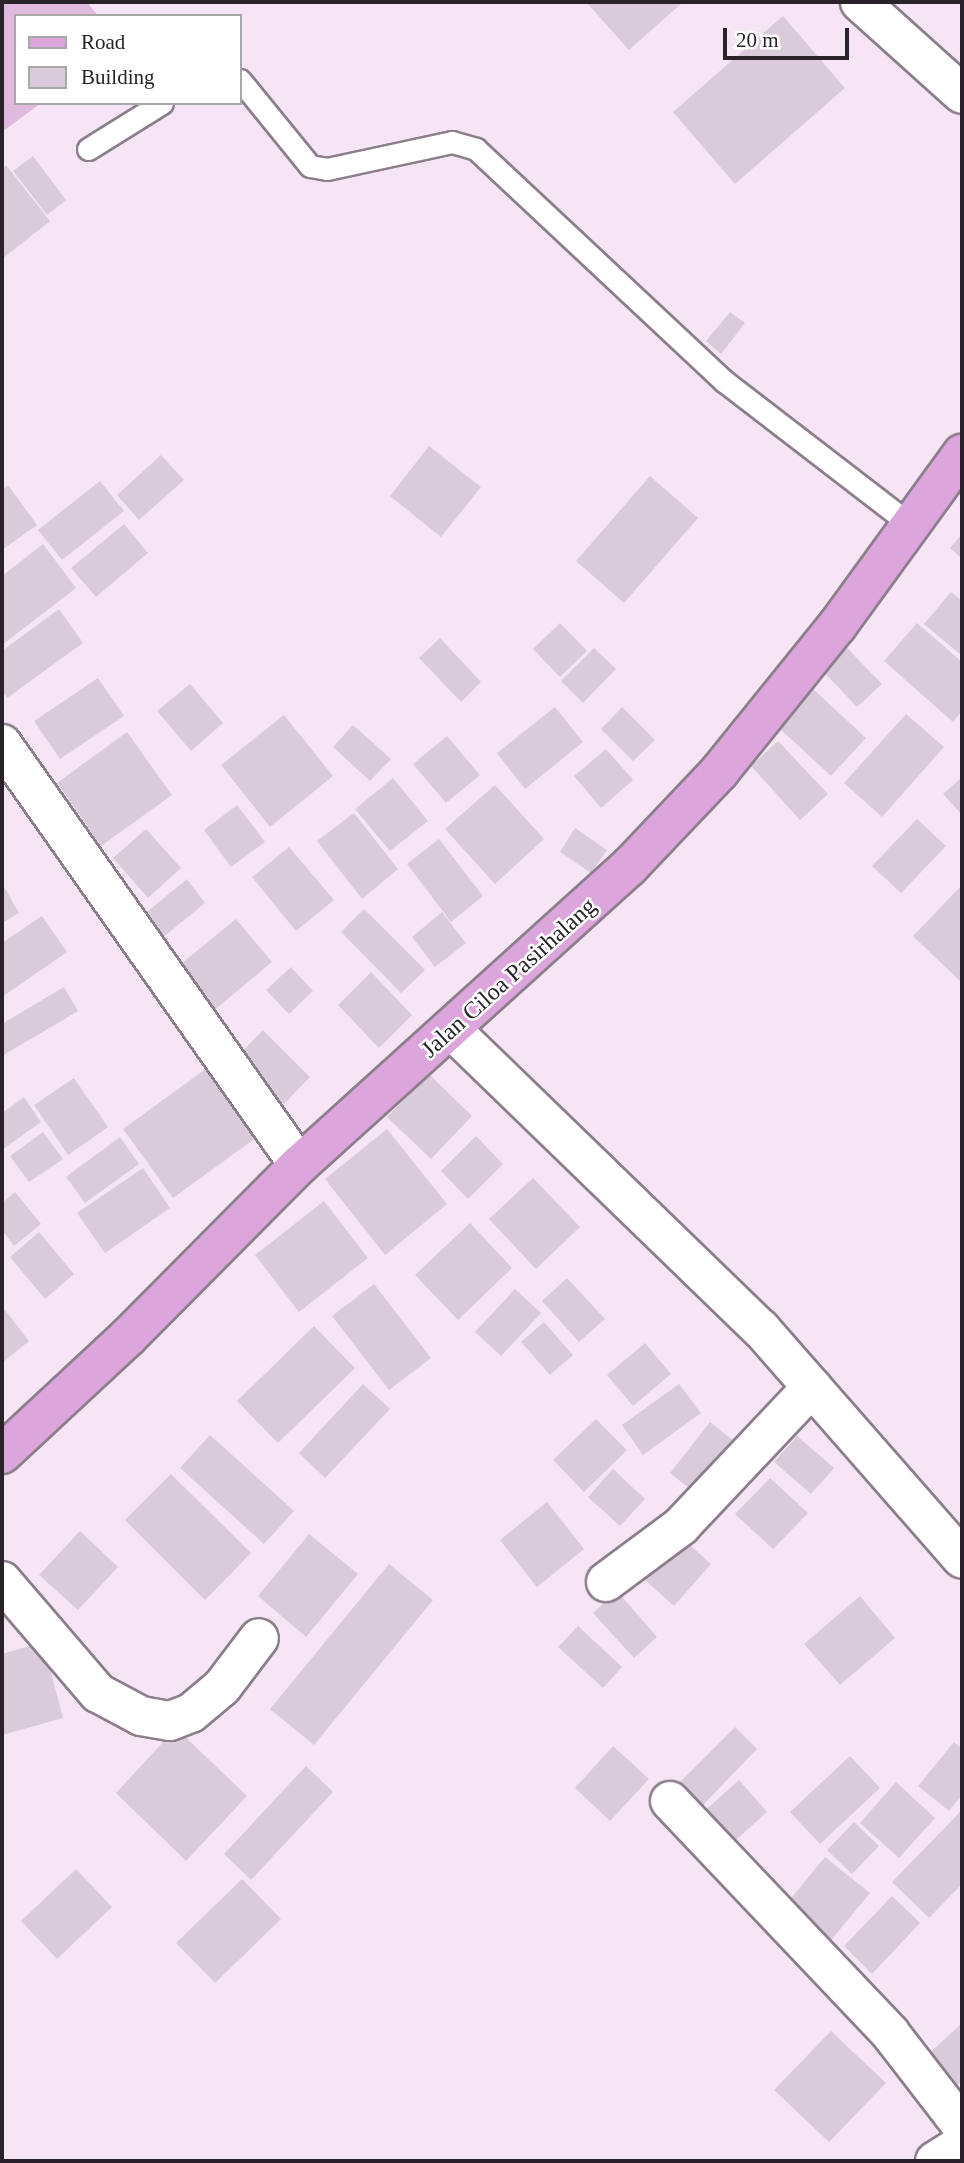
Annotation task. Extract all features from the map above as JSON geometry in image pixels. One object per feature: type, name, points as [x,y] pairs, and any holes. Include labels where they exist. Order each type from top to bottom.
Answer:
[{"type":"main road","name":"Jalan Ciloa Pasirhalang","points":[[3,1450],[299,1165],[566,928],[719,772],[911,525],[962,454]]},
{"type":"street","points":[[860,2],[962,93]]},
{"type":"street","points":[[2,744],[299,1165]]},
{"type":"street","points":[[453,1031],[761,1329],[958,1548]]},
{"type":"street","points":[[606,1582],[681,1526],[811,1387]]},
{"type":"street","points":[[2,1581],[98,1693],[141,1716],[170,1721],[191,1713],[222,1687],[259,1638]]},
{"type":"street","points":[[670,1801],[890,2033],[962,2126]]},
{"type":"street","points":[[935,2161],[962,2144]]},
{"type":"lane","points":[[242,82],[310,166],[327,169],[452,142],[475,149],[724,381],[911,525]]},
{"type":"lane","points":[[88,149],[159,105]]},
{"type":"shaded area","points":[[2,2],[87,2],[96,14],[14,14],[14,105],[38,105],[2,132]]},
{"type":"building","points":[[586,2],[683,2],[629,50]]},
{"type":"building","points":[[783,16],[845,88],[735,184],[673,112]]},
{"type":"building","points":[[33,156],[66,200],[47,215],[13,171]]},
{"type":"building","points":[[6,165],[50,221],[2,259],[2,169]]},
{"type":"building","points":[[730,312],[745,323],[721,354],[706,341]]},
{"type":"building","points":[[429,446],[481,487],[441,537],[390,496]]},
{"type":"building","points":[[161,455],[184,480],[139,520],[117,495]]},
{"type":"building","points":[[650,476],[698,518],[624,603],[576,561]]},
{"type":"building","points":[[100,481],[124,511],[62,560],[38,530]]},
{"type":"building","points":[[8,485],[37,525],[2,550],[2,490]]},
{"type":"building","points":[[124,524],[148,553],[96,597],[71,568]]},
{"type":"building","points":[[962,534],[962,559],[950,548]]},
{"type":"building","points":[[43,544],[76,588],[2,645],[2,576]]},
{"type":"building","points":[[951,592],[962,601],[962,656],[924,624]]},
{"type":"building","points":[[59,609],[83,643],[7,698],[2,690],[2,651]]},
{"type":"building","points":[[560,623],[587,651],[560,677],[533,649]]},
{"type":"building","points":[[917,623],[962,662],[962,711],[953,722],[884,661]]},
{"type":"building","points":[[440,638],[481,682],[461,702],[419,658]]},
{"type":"building","points":[[594,648],[616,669],[583,703],[561,681]]},
{"type":"building","points":[[847,648],[882,684],[857,707],[822,670]]},
{"type":"building","points":[[98,678],[124,716],[60,759],[34,721]]},
{"type":"building","points":[[190,684],[223,723],[191,751],[157,711]]},
{"type":"building","points":[[813,689],[866,738],[831,776],[778,727]]},
{"type":"building","points":[[555,707],[583,742],[525,789],[497,753]]},
{"type":"building","points":[[622,707],[655,740],[633,761],[601,729]]},
{"type":"building","points":[[906,714],[944,747],[882,817],[844,783]]},
{"type":"building","points":[[284,715],[333,776],[270,827],[221,765]]},
{"type":"building","points":[[353,725],[391,759],[370,781],[333,747]]},
{"type":"building","points":[[127,732],[172,795],[101,846],[57,783]]},
{"type":"building","points":[[447,736],[480,775],[446,803],[413,764]]},
{"type":"building","points":[[778,741],[828,794],[800,820],[751,766]]},
{"type":"building","points":[[606,749],[633,780],[601,808],[574,776]]},
{"type":"building","points":[[962,777],[962,815],[943,794]]},
{"type":"building","points":[[393,778],[428,821],[390,851],[355,809]]},
{"type":"building","points":[[495,785],[544,839],[495,884],[445,829]]},
{"type":"building","points":[[237,805],[265,842],[231,867],[204,830]]},
{"type":"building","points":[[354,813],[398,869],[362,899],[317,841]]},
{"type":"building","points":[[917,819],[946,846],[901,893],[872,866]]},
{"type":"building","points":[[575,828],[607,850],[591,873],[560,852]]},
{"type":"building","points":[[146,829],[181,868],[148,898],[113,858]]},
{"type":"building","points":[[439,839],[483,896],[451,922],[407,864]]},
{"type":"building","points":[[289,847],[334,900],[296,931],[252,877]]},
{"type":"building","points":[[187,879],[205,903],[161,939],[142,916]]},
{"type":"building","points":[[2,883],[19,913],[2,923]]},
{"type":"building","points":[[962,885],[962,983],[913,936]]},
{"type":"building","points":[[364,909],[425,970],[401,993],[341,932]]},
{"type":"building","points":[[442,912],[466,943],[435,967],[412,937]]},
{"type":"building","points":[[42,916],[67,952],[2,997],[2,943]]},
{"type":"building","points":[[236,919],[272,962],[212,1012],[176,968]]},
{"type":"building","points":[[291,967],[313,991],[289,1014],[266,990]]},
{"type":"building","points":[[371,972],[412,1015],[379,1048],[338,1005]]},
{"type":"building","points":[[64,987],[78,1011],[2,1056],[2,1024]]},
{"type":"building","points":[[263,1030],[310,1077],[284,1104],[237,1057]]},
{"type":"building","points":[[207,1068],[257,1137],[173,1198],[123,1129]]},
{"type":"building","points":[[429,1074],[472,1116],[431,1159],[387,1117]]},
{"type":"building","points":[[74,1078],[108,1127],[68,1155],[34,1105]]},
{"type":"building","points":[[24,1097],[41,1122],[2,1150],[2,1113]]},
{"type":"building","points":[[387,1129],[447,1204],[385,1255],[325,1179]]},
{"type":"building","points":[[43,1132],[63,1159],[29,1182],[10,1156]]},
{"type":"building","points":[[476,1136],[503,1164],[468,1199],[441,1171]]},
{"type":"building","points":[[120,1137],[139,1164],[85,1203],[66,1177]]},
{"type":"building","points":[[143,1168],[170,1208],[105,1253],[77,1213]]},
{"type":"building","points":[[533,1178],[580,1227],[536,1269],[489,1219]]},
{"type":"building","points":[[15,1192],[41,1224],[14,1246],[2,1230],[2,1203]]},
{"type":"building","points":[[324,1201],[368,1258],[299,1312],[255,1255]]},
{"type":"building","points":[[470,1223],[512,1268],[458,1320],[415,1275]]},
{"type":"building","points":[[39,1232],[74,1274],[45,1299],[10,1257]]},
{"type":"building","points":[[567,1278],[605,1319],[579,1342],[542,1301]]},
{"type":"building","points":[[374,1284],[431,1358],[389,1390],[332,1316]]},
{"type":"building","points":[[515,1289],[541,1313],[501,1356],[475,1332]]},
{"type":"building","points":[[2,1306],[29,1341],[2,1363]]},
{"type":"building","points":[[544,1322],[573,1355],[550,1375],[521,1342]]},
{"type":"building","points":[[314,1326],[355,1368],[278,1443],[237,1401]]},
{"type":"building","points":[[645,1343],[671,1374],[633,1406],[607,1375]]},
{"type":"building","points":[[363,1384],[390,1409],[325,1478],[299,1453]]},
{"type":"building","points":[[679,1384],[701,1413],[643,1455],[622,1425]]},
{"type":"building","points":[[596,1419],[627,1450],[584,1492],[553,1460]]},
{"type":"building","points":[[710,1422],[739,1445],[699,1496],[670,1473]]},
{"type":"building","points":[[210,1435],[294,1511],[264,1544],[180,1468]]},
{"type":"building","points":[[797,1436],[834,1468],[811,1494],[774,1462]]},
{"type":"building","points":[[613,1469],[645,1499],[620,1526],[588,1497]]},
{"type":"building","points":[[171,1474],[251,1553],[205,1600],[125,1520]]},
{"type":"building","points":[[770,1478],[808,1513],[773,1549],[735,1514]]},
{"type":"building","points":[[547,1502],[584,1549],[537,1587],[500,1540]]},
{"type":"building","points":[[80,1531],[118,1567],[78,1610],[39,1575]]},
{"type":"building","points":[[309,1534],[358,1574],[306,1637],[258,1596]]},
{"type":"building","points":[[681,1537],[711,1564],[674,1606],[644,1579]]},
{"type":"building","points":[[389,1564],[433,1600],[314,1745],[270,1709]]},
{"type":"building","points":[[617,1591],[657,1637],[634,1658],[593,1613]]},
{"type":"building","points":[[860,1596],[895,1638],[840,1685],[804,1644]]},
{"type":"building","points":[[578,1626],[622,1667],[603,1688],[558,1647]]},
{"type":"building","points":[[43,1642],[63,1718],[2,1735],[2,1654]]},
{"type":"building","points":[[735,1727],[757,1749],[703,1805],[680,1782]]},
{"type":"building","points":[[176,1728],[247,1796],[186,1861],[116,1793]]},
{"type":"building","points":[[954,1742],[962,1749],[962,1795],[949,1811],[918,1786]]},
{"type":"building","points":[[613,1746],[649,1779],[610,1821],[575,1788]]},
{"type":"building","points":[[850,1756],[880,1788],[820,1844],[790,1812]]},
{"type":"building","points":[[306,1766],[333,1792],[251,1880],[224,1854]]},
{"type":"building","points":[[739,1780],[767,1812],[727,1848],[699,1816]]},
{"type":"building","points":[[896,1782],[935,1818],[899,1858],[860,1823]]},
{"type":"building","points":[[960,1812],[962,1884],[929,1918],[892,1882]]},
{"type":"building","points":[[854,1822],[879,1846],[852,1874],[827,1850]]},
{"type":"building","points":[[825,1857],[870,1893],[827,1945],[783,1908]]},
{"type":"building","points":[[76,1869],[112,1907],[57,1959],[21,1921]]},
{"type":"building","points":[[242,1879],[281,1919],[215,1983],[176,1943]]},
{"type":"building","points":[[892,1896],[920,1923],[872,1974],[844,1946]]},
{"type":"building","points":[[962,2023],[962,2081],[949,2093],[921,2061]]},
{"type":"building","points":[[831,2031],[886,2083],[829,2142],[774,2090]]}]
